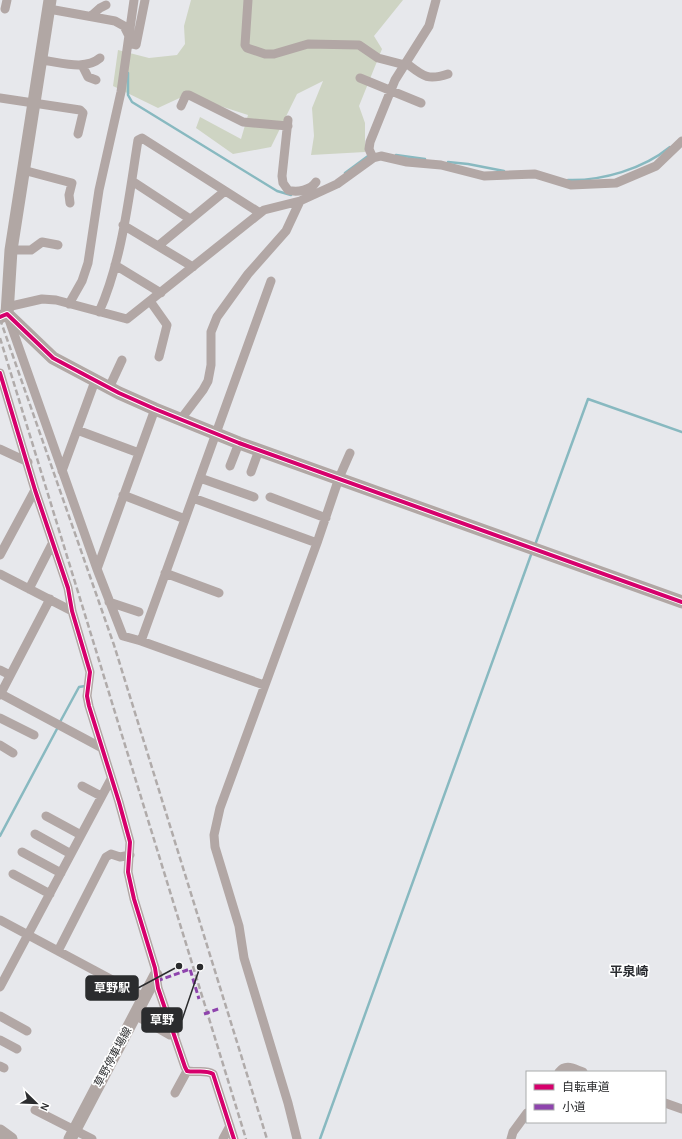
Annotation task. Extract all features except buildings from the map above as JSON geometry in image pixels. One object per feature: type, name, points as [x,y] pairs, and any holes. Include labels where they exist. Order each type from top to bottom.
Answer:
[{"type":"street","points":[[69,304],[82,281],[88,263],[99,190],[121,92],[134,0]]},
{"type":"street","points":[[145,0],[136,44],[129,40],[124,26],[121,23],[50,4],[11,250],[4,312],[109,602],[123,636],[264,685]]},
{"type":"street","points":[[248,0],[245,45],[253,51],[265,54],[274,54],[308,44],[359,45],[365,47],[378,58],[405,64],[431,78],[439,78],[448,74]]},
{"type":"street","points":[[372,156],[369,150],[370,142],[395,80],[428,29],[436,0]]},
{"type":"street","points":[[91,16],[106,5]]},
{"type":"street","points":[[41,60],[82,65],[95,63],[100,58]]},
{"type":"street","points":[[82,65],[88,78],[96,80]]},
{"type":"street","points":[[360,78],[421,102]]},
{"type":"street","points":[[181,106],[186,95],[189,95],[243,122],[288,123],[282,176],[283,183],[290,191],[297,192],[314,186],[316,182]]},
{"type":"street","points":[[0,98],[80,110],[83,113],[78,134]]},
{"type":"street","points":[[99,312],[110,288],[132,181],[138,140],[142,138],[260,213]]},
{"type":"street","points":[[4,312],[42,299],[69,304],[126,319],[161,293],[264,210],[300,201],[337,184],[372,156],[381,156],[406,162],[441,165],[484,176],[535,174],[571,184],[616,183],[656,166],[682,141]]},
{"type":"street","points":[[24,170],[72,183],[69,195],[70,202]]},
{"type":"street","points":[[132,181],[190,219]]},
{"type":"street","points":[[158,246],[225,191]]},
{"type":"street","points":[[290,191],[290,204]]},
{"type":"street","points":[[181,419],[208,381],[211,365],[211,332],[217,317],[248,274],[286,231],[300,201]]},
{"type":"street","points":[[123,225],[193,267]]},
{"type":"street","points":[[11,250],[30,250],[42,242],[58,245]]},
{"type":"street","points":[[114,265],[161,293]]},
{"type":"street","points":[[141,641],[271,281]]},
{"type":"street","points":[[150,301],[167,325],[159,357]]},
{"type":"street","points":[[4,312],[53,358],[109,388],[155,409],[239,443],[682,602]]},
{"type":"street","points":[[109,388],[122,360]]},
{"type":"street","points":[[0,373],[52,544],[68,588],[72,611],[90,672],[87,696],[130,842],[128,872],[156,975],[158,988],[187,1071],[175,1093]]},
{"type":"street","points":[[62,471],[95,380]]},
{"type":"street","points":[[97,569],[155,409]]},
{"type":"street","points":[[77,430],[139,453]]},
{"type":"street","points":[[230,466],[239,443]]},
{"type":"street","points":[[0,449],[28,462]]},
{"type":"street","points":[[251,472],[259,450]]},
{"type":"street","points":[[296,1139],[288,1103],[244,958],[239,926],[215,847],[214,835],[220,808],[317,543],[339,478],[350,453]]},
{"type":"street","points":[[200,478],[254,498]]},
{"type":"street","points":[[0,554],[2,545],[35,490]]},
{"type":"street","points":[[123,495],[185,519]]},
{"type":"street","points":[[270,497],[326,518]]},
{"type":"street","points":[[193,498],[317,543]]},
{"type":"street","points":[[29,588],[52,544]]},
{"type":"street","points":[[0,574],[72,611]]},
{"type":"street","points":[[165,574],[219,593]]},
{"type":"street","points":[[50,599],[0,695],[102,748]]},
{"type":"street","points":[[109,602],[139,612]]},
{"type":"street","points":[[0,670],[10,675]]},
{"type":"street","points":[[0,718],[34,736]]},
{"type":"street","points":[[0,745],[14,753]]},
{"type":"street","points":[[0,987],[3,974],[28,935],[101,796],[112,779]]},
{"type":"street","points":[[82,786],[101,796]]},
{"type":"street","points":[[46,816],[81,835]]},
{"type":"street","points":[[35,834],[71,854]]},
{"type":"street","points":[[22,852],[61,873]]},
{"type":"street","points":[[58,951],[106,857],[110,854],[120,857],[130,855]]},
{"type":"street","points":[[13,874],[50,894]]},
{"type":"street","points":[[0,920],[144,997]]},
{"type":"street","name":"草野停車場線","points":[[72,1135],[156,975]]},
{"type":"street","points":[[135,1015],[170,1035],[174,1035]]},
{"type":"street","points":[[0,1016],[28,1031]]},
{"type":"street","points":[[0,1040],[18,1049]]},
{"type":"street","points":[[559,1071],[567,1066],[580,1071]]},
{"type":"street","points":[[187,1071],[208,1071],[213,1074],[234,1139]]},
{"type":"street","points":[[666,1103],[682,1109]]},
{"type":"street","points":[[35,1110],[72,1135],[92,1139]]},
{"type":"street","points":[[510,1139],[513,1132],[526,1114]]},
{"type":"street","points":[[223,1139],[230,1126]]},
{"type":"street","points":[[0,1131],[11,1139]]},
{"type":"green space","points":[[191,0],[403,0],[374,36],[382,49],[359,106],[365,123],[365,152],[311,155],[314,136],[312,108],[323,81],[297,94],[271,147],[233,154],[196,128],[200,117],[241,139],[248,115],[186,95],[158,108],[113,86],[118,50],[149,58],[177,55],[185,44],[184,26]]},
{"type":"waterway","points":[[128,73],[128,95],[132,102],[277,191],[291,195]]},
{"type":"waterway","points":[[568,180],[581,180],[608,176],[622,172],[647,162],[670,147]]},
{"type":"waterway","points":[[396,155],[425,159]]},
{"type":"waterway","points":[[345,173],[368,156]]},
{"type":"waterway","points":[[448,162],[504,171]]},
{"type":"waterway","points":[[535,545],[588,399],[682,432]]},
{"type":"waterway","points":[[320,1139],[532,552]]},
{"type":"waterway","points":[[60,722],[79,687],[85,686]]},
{"type":"waterway","points":[[0,836],[58,727]]},
{"type":"railway","points":[[0,319],[114,645],[267,1139]]},
{"type":"railway","points":[[0,338],[246,1139]]},
{"type":"marked path","points":[[157,981],[190,969],[199,999]]},
{"type":"marked path","points":[[204,1014],[221,1008]]},
{"type":"cycle path","points":[[0,317],[7,314],[53,358],[119,393],[155,409],[239,443],[682,602]]},
{"type":"cycle path","points":[[0,373],[35,490],[68,588],[72,611],[90,672],[87,696],[89,706],[130,842],[128,872],[134,899],[155,968],[158,988],[187,1071],[207,1072],[213,1074],[234,1139]]},
{"type":"place","name":"草野駅","points":[[179,966]]},
{"type":"place","name":"草野","points":[[200,967]]},
{"type":"district","name":"平泉崎","points":[[629,971]]}]
